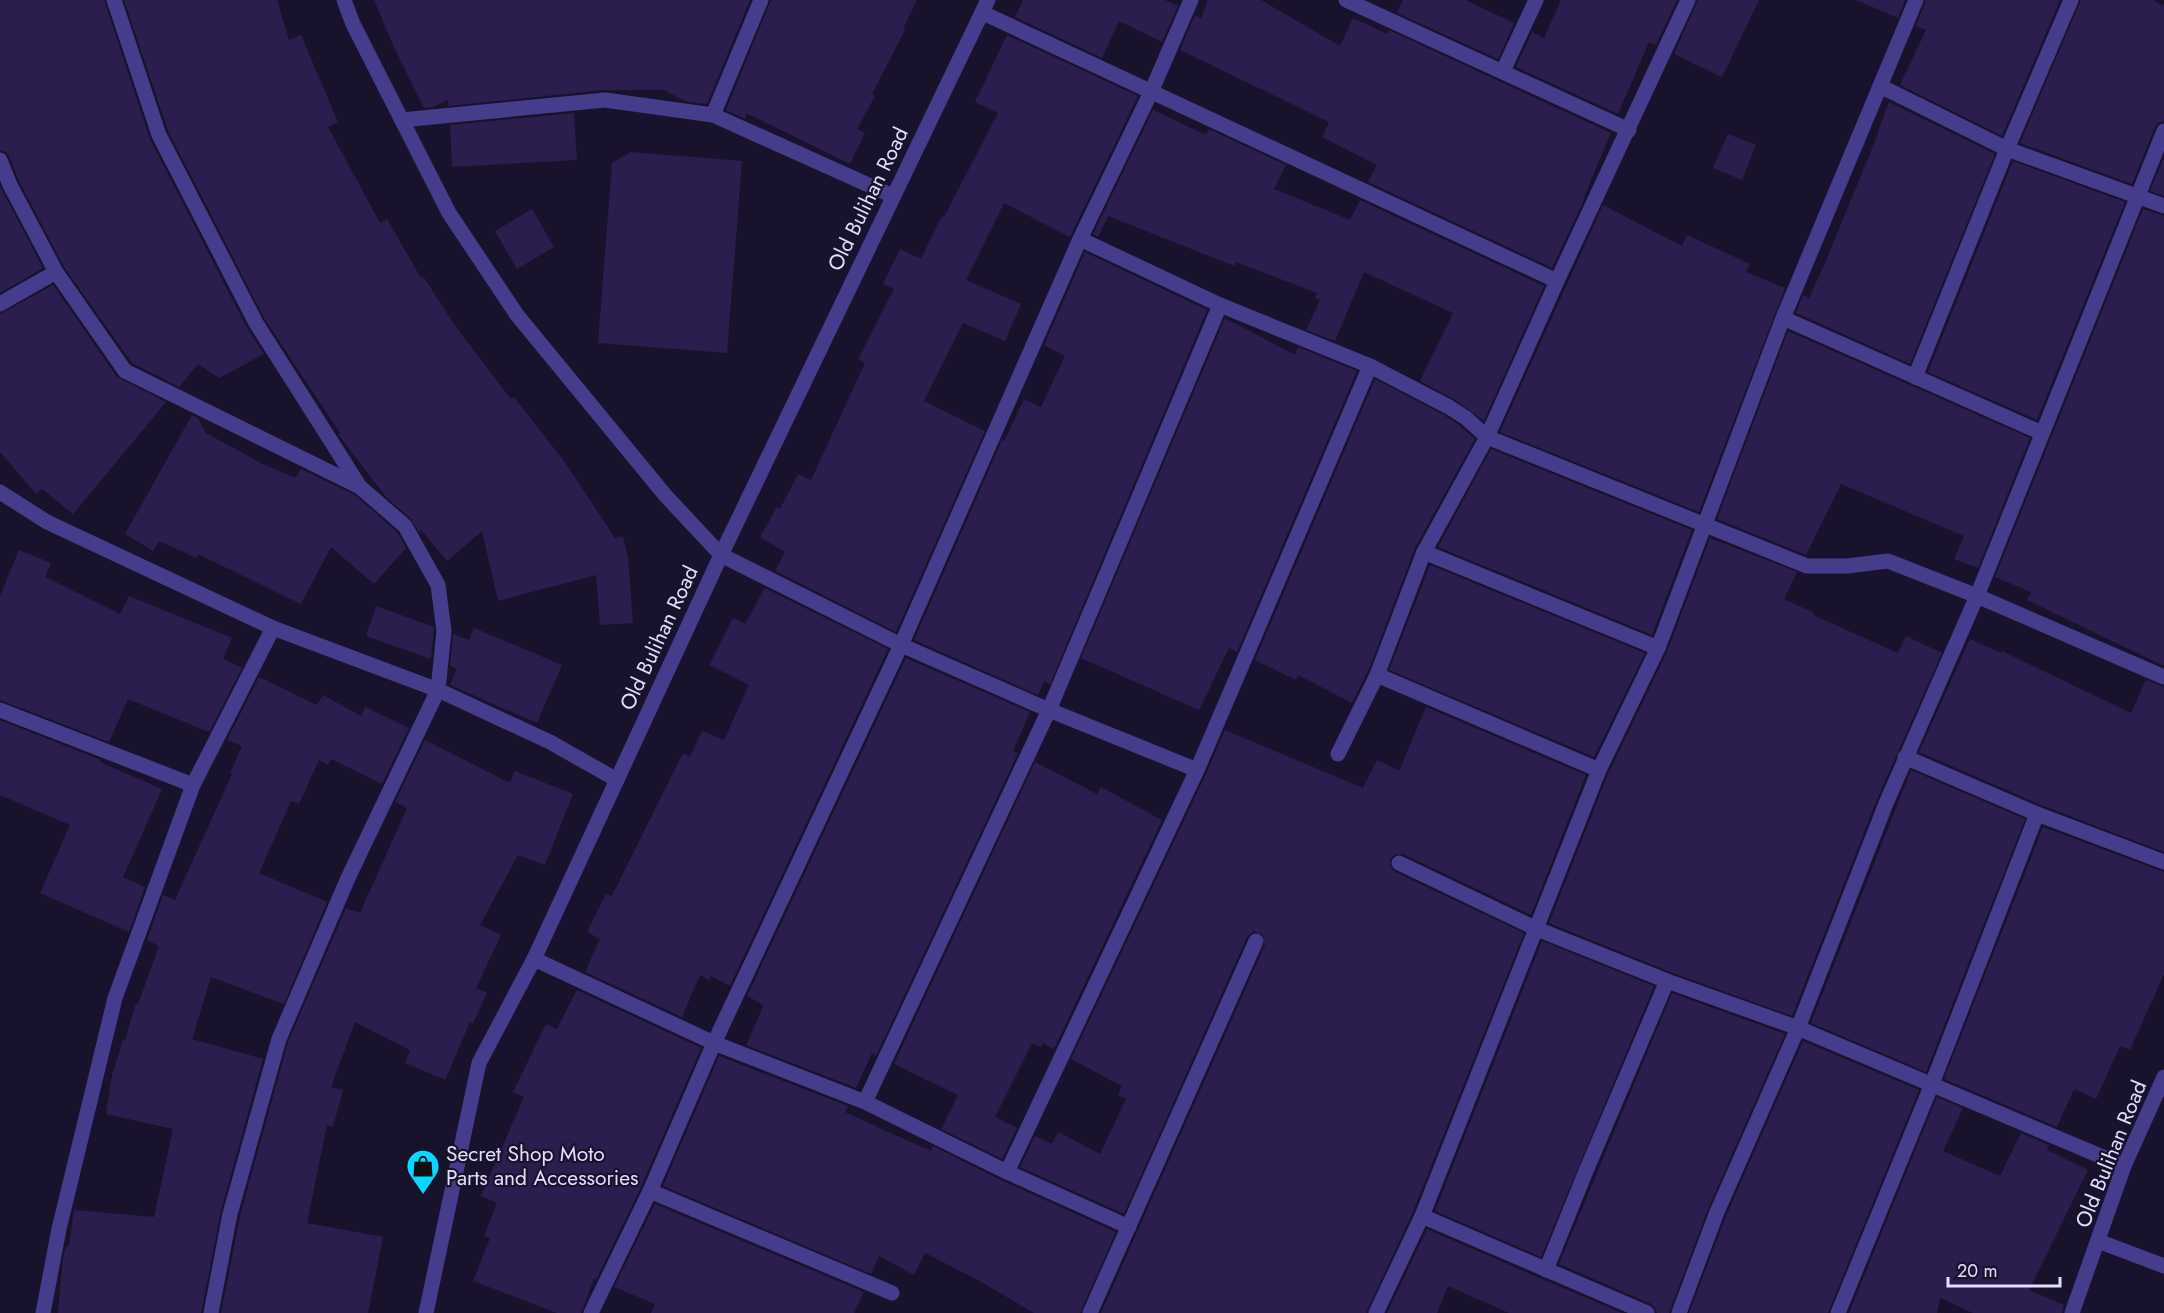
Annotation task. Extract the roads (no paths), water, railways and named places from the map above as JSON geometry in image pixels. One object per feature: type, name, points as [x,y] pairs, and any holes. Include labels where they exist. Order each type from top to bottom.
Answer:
[{"type":"street","points":[[114,0],[159,135],[256,323],[360,487]]},
{"type":"street","points":[[344,0],[353,24],[449,213],[517,315],[665,495],[721,555],[901,645],[1049,710],[1197,770]]},
{"type":"street","points":[[713,115],[761,0]]},
{"type":"street","points":[[591,1313],[650,1191],[714,1043],[901,645],[1080,239],[1151,92],[1191,0]]},
{"type":"street","points":[[1346,0],[1365,5],[1629,130]]},
{"type":"street","points":[[1503,71],[1536,0]]},
{"type":"street","points":[[1338,753],[1377,675],[1424,552],[1487,437],[1688,0]]},
{"type":"street","points":[[1376,1313],[1422,1216],[1599,770],[1658,648],[1783,318],[1916,0]]},
{"type":"street","points":[[1915,376],[2007,148],[2071,0]]},
{"type":"street","points":[[985,7],[1151,92],[1557,281]]},
{"type":"street","name":"Old Bulihan Road","points":[[426,1313],[479,1063],[534,959],[721,555],[985,7]]},
{"type":"street","points":[[1880,86],[2007,148],[2164,206]]},
{"type":"street","points":[[402,120],[605,100],[713,115],[893,195]]},
{"type":"street","points":[[1679,1313],[1717,1212],[1798,1028],[1905,757],[1977,596],[2164,131]]},
{"type":"street","points":[[0,160],[10,186],[56,272],[125,371],[360,487],[405,526],[438,585],[444,631],[438,690],[348,878],[279,1039],[230,1214],[211,1313]]},
{"type":"street","points":[[1080,239],[1220,305],[1370,366],[1449,406],[1487,437],[1807,566],[1847,566],[1888,561],[1977,596],[2164,677]]},
{"type":"street","points":[[0,304],[56,272]]},
{"type":"street","points":[[865,1102],[1049,710],[1220,305]]},
{"type":"street","points":[[1783,318],[2042,434]]},
{"type":"street","points":[[1007,1173],[1197,770],[1370,366]]},
{"type":"street","points":[[0,492],[47,522],[273,628],[438,690],[550,742],[617,780]]},
{"type":"street","points":[[1424,552],[1658,648]]},
{"type":"street","points":[[43,1313],[58,1230],[115,998],[193,785],[273,628]]},
{"type":"street","points":[[1377,675],[1599,770]]},
{"type":"street","points":[[0,710],[193,785]]},
{"type":"street","points":[[1905,757],[2037,814],[2164,862]]},
{"type":"street","points":[[1838,1313],[1932,1084],[2037,814]]},
{"type":"street","points":[[1399,863],[1537,929],[1667,981],[1798,1028],[2124,1166]]},
{"type":"street","points":[[1090,1313],[1256,941]]},
{"type":"street","points":[[534,959],[714,1043],[865,1102],[1007,1173],[1129,1227]]},
{"type":"street","points":[[1546,1270],[1667,981]]},
{"type":"street","name":"Old Bulihan Road","points":[[2072,1313],[2124,1166],[2164,1077]]},
{"type":"street","points":[[650,1191],[892,1293]]},
{"type":"street","points":[[1422,1216],[1647,1313]]},
{"type":"street","points":[[2098,1241],[2164,1266]]},
{"type":"place","name":"Secret Shop Moto Parts and Accessories","points":[[423,1195]]}]
